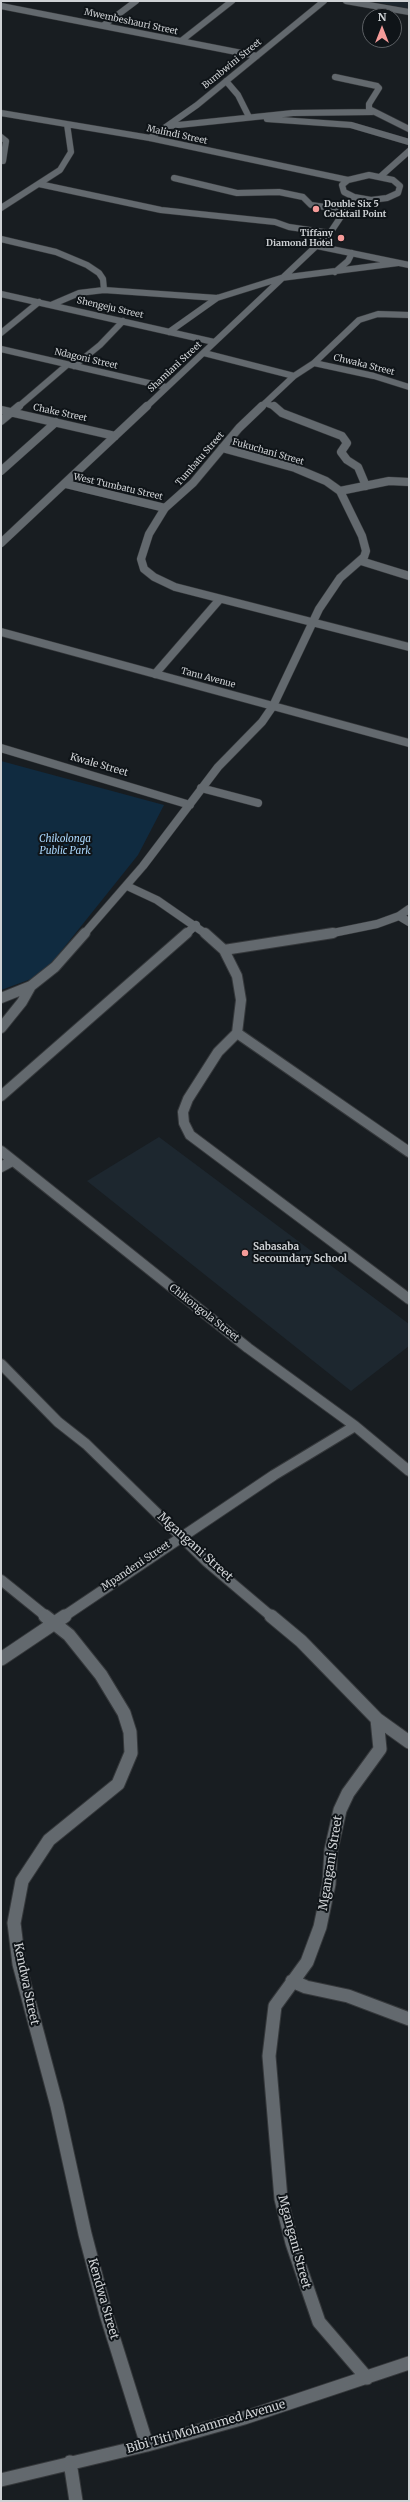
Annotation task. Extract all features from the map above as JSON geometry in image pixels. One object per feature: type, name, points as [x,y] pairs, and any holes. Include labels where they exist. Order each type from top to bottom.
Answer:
[{"type":"street","points":[[104,25],[136,1]]},
{"type":"street","points":[[181,41],[232,1]]},
{"type":"street","name":"Bumbwini Street","points":[[150,138],[226,81],[324,1]]},
{"type":"street","points":[[346,1],[409,12]]},
{"type":"street","name":"Mwembeshauri Street","points":[[1,6],[257,56]]},
{"type":"street","points":[[335,77],[377,86],[378,88],[368,104],[372,112]]},
{"type":"street","points":[[226,81],[238,95],[250,117]]},
{"type":"street","points":[[167,126],[257,116],[314,112],[372,112],[397,122],[409,129]]},
{"type":"street","name":"Malindi Street","points":[[1,113],[150,138],[348,180]]},
{"type":"street","points":[[257,116],[269,120],[351,125],[409,142]]},
{"type":"street","points":[[397,122],[409,122]]},
{"type":"street","points":[[1,208],[60,170],[71,152],[67,124]]},
{"type":"street","points":[[1,138],[6,141],[3,162]]},
{"type":"street","points":[[380,176],[409,152]]},
{"type":"street","points":[[357,176],[380,176],[397,183],[400,186],[401,193],[382,198],[354,197],[344,192],[342,185],[348,180],[357,176]]},
{"type":"street","points":[[174,178],[237,193],[279,192],[304,198],[311,205],[346,210]]},
{"type":"street","points":[[39,184],[161,210],[274,222],[289,227],[330,233]]},
{"type":"street","name":"Shamiani Street","points":[[1,543],[66,484],[166,387],[317,246],[330,233],[354,197]]},
{"type":"street","points":[[1,239],[56,252],[88,265],[99,273],[103,279],[104,290]]},
{"type":"street","points":[[317,246],[409,265]]},
{"type":"street","points":[[335,272],[348,261],[352,253]]},
{"type":"street","points":[[51,305],[79,293],[104,290],[217,298],[281,278],[398,263]]},
{"type":"street","name":"Shengeju Street","points":[[1,294],[214,342]]},
{"type":"street","points":[[169,332],[203,310],[217,298]]},
{"type":"street","points":[[1,333],[38,302]]},
{"type":"street","name":"Tumbatu Street","points":[[409,315],[378,314],[359,320],[314,362],[294,376],[239,428],[193,483],[165,508],[144,545],[141,559],[144,569],[164,583],[175,588],[409,647]]},
{"type":"street","points":[[74,366],[100,345],[123,321]]},
{"type":"street","name":"Ndagoni Street","points":[[1,349],[166,387]]},
{"type":"street","points":[[204,352],[294,376]]},
{"type":"street","name":"Chwaka Street","points":[[314,362],[374,376],[409,387]]},
{"type":"street","points":[[1,420],[67,365]]},
{"type":"street","points":[[265,403],[274,406],[282,413],[331,430],[342,436],[347,443],[341,452],[347,460],[358,467],[366,486]]},
{"type":"street","name":"Chake Street","points":[[1,410],[115,436]]},
{"type":"street","points":[[1,471],[56,422]]},
{"type":"street","name":"Fukuchani Street","points":[[222,448],[295,468],[326,481],[340,491]]},
{"type":"street","points":[[1,998],[31,986],[55,967],[168,836],[201,788],[262,722],[273,706],[312,623],[340,578],[361,561],[366,551],[365,545],[340,491],[389,481],[409,482]]},
{"type":"street","name":"West Tumbatu Street","points":[[66,484],[165,508]]},
{"type":"street","points":[[361,561],[409,576]]},
{"type":"street","points":[[155,674],[220,599]]},
{"type":"street","name":"Tanu Avenue","points":[[1,632],[409,743]]},
{"type":"street","name":"Kwale Street","points":[[1,748],[190,805]]},
{"type":"street","points":[[201,788],[258,803]]},
{"type":"street","points":[[126,886],[157,900],[196,926],[224,950],[237,976],[241,1000],[236,1033],[218,1052],[188,1099],[183,1112],[184,1123],[190,1135],[409,1300]]},
{"type":"street","points":[[224,950],[298,940],[377,924],[399,916],[409,909]]},
{"type":"street","points":[[399,916],[409,922]]},
{"type":"street","points":[[1,1096],[196,926]]},
{"type":"street","points":[[1,1028],[22,1002],[31,986]]},
{"type":"street","points":[[236,1033],[409,1152]]},
{"type":"street","name":"Chikongola Street","points":[[1,1151],[248,1348],[355,1426],[409,1471]]},
{"type":"street","points":[[1,1168],[12,1161]]},
{"type":"street","name":"Mgangani Street","points":[[1,1364],[58,1422],[86,1444],[207,1562],[302,1641],[377,1719],[380,1749],[348,1793],[340,1810],[331,1850],[329,1884],[320,1927],[307,1962],[275,2006],[269,2056],[281,2199],[292,2243],[319,2322],[352,2357],[367,2378]]},
{"type":"street","name":"Mpandeni Street","points":[[1,1659],[52,1623],[274,1475],[355,1426]]},
{"type":"street","name":"Kendwa Street","points":[[1,1580],[52,1623],[69,1635],[101,1675],[120,1706],[130,1732],[131,1753],[126,1770],[118,1784],[79,1814],[50,1840],[31,1865],[22,1881],[14,1923],[18,1957],[31,2014],[57,2106],[86,2234],[103,2299],[147,2445]]},
{"type":"street","points":[[377,1719],[409,1742]]},
{"type":"street","points":[[292,1981],[306,1987],[348,1996],[409,2019]]},
{"type":"street","name":"Bibi Titi Mohammed Avenue","points":[[1,2480],[70,2462],[147,2445],[244,2418],[409,2364]]},
{"type":"street","points":[[70,2462],[76,2501]]},
{"type":"shaded area","points":[[371,1],[409,1],[409,9]]},
{"type":"shaded area","name":"Sabasaba Secoundary School","points":[[159,1137],[409,1324],[409,1346],[351,1391],[87,1181]]},
{"type":"green space","name":"Chikolonga Public Park","points":[[1,761],[164,805],[138,855],[42,975],[1,990]]},
{"type":"place","name":"Double Six 5 Cocktail Point","points":[[316,209]]},
{"type":"place","name":"Tiffany Diamond Hotel","points":[[341,238]]},
{"type":"place","name":"Sabasaba Secoundary School","points":[[245,1253]]}]
